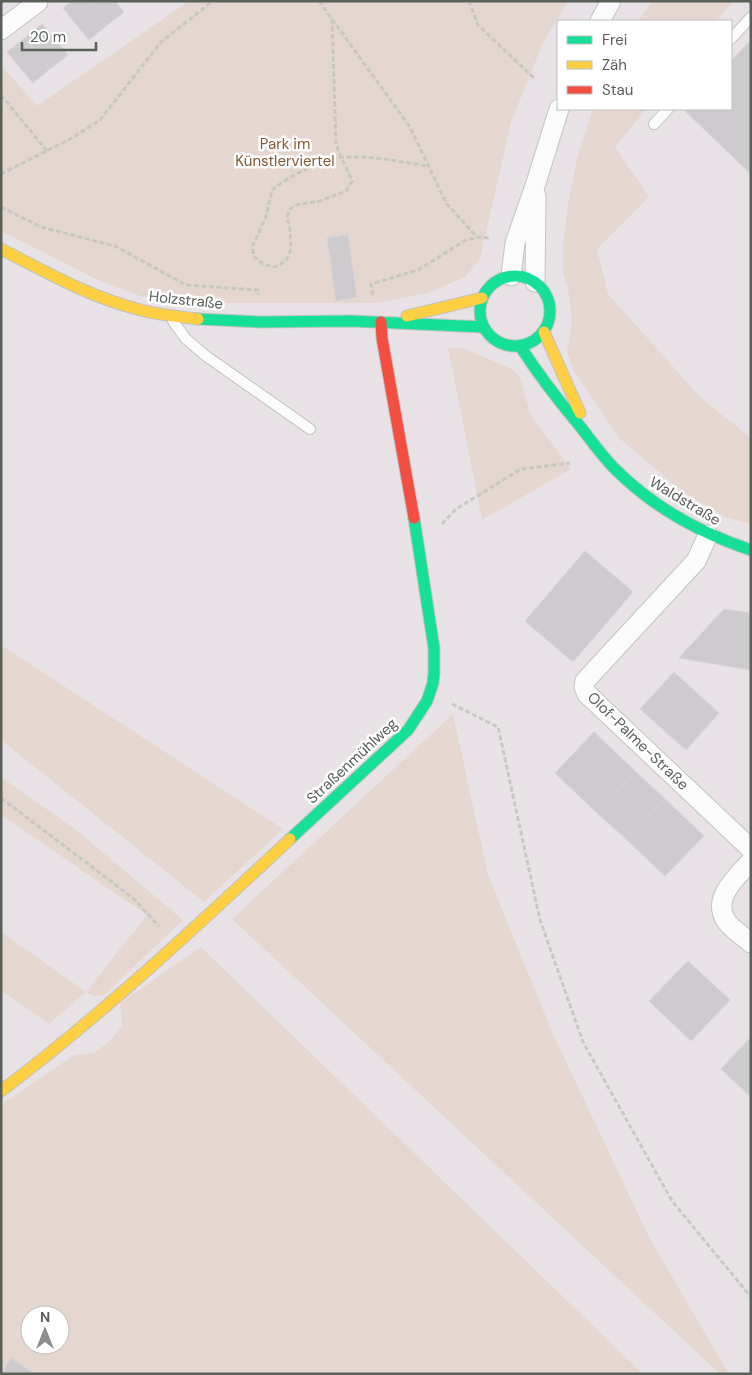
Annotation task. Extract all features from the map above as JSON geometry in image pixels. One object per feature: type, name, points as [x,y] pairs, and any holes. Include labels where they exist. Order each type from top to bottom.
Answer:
[{"type":"street","points":[[601,20],[611,1]]},
{"type":"street","points":[[1,30],[39,2]]},
{"type":"street","points":[[511,276],[515,243],[559,110]]},
{"type":"street","points":[[535,186],[535,282]]},
{"type":"street","name":"Holzstraße","points":[[1,249],[87,292],[114,303],[169,316],[262,322],[381,322],[450,327],[483,327]]},
{"type":"street","points":[[511,276],[519,276],[535,282],[546,294],[550,309],[550,318],[544,332],[529,344],[509,346],[498,343],[483,327],[480,318],[482,298],[494,283],[511,276]]},
{"type":"street","name":"Holzstraße","points":[[381,322],[482,298]]},
{"type":"street","name":"Straßenmühlweg","points":[[1,1091],[48,1055],[203,920],[408,730],[431,694],[436,671],[434,648],[407,476],[382,338],[381,322]]},
{"type":"street","name":"Waldstraße","points":[[544,332],[593,441]]},
{"type":"street","name":"Waldstraße","points":[[520,346],[547,388],[614,468],[637,489],[663,508],[708,535],[751,550]]},
{"type":"street","name":"Olof-Palme-Straße","points":[[708,535],[696,561],[585,681],[584,687],[587,694],[751,849]]},
{"type":"street","points":[[751,861],[724,893],[721,906],[726,921],[751,943]]},
{"type":"lane","points":[[732,38],[751,17]]},
{"type":"lane","points":[[654,124],[667,110]]},
{"type":"lane","points":[[169,316],[186,339],[206,356],[310,429]]},
{"type":"path","points":[[1,174],[72,138],[100,120],[161,42],[213,1]]},
{"type":"path","points":[[319,1],[410,127],[446,203],[476,238]]},
{"type":"path","points":[[469,1],[478,25],[536,80]]},
{"type":"path","points":[[332,19],[335,134],[340,157],[347,167],[352,181],[346,191],[309,204],[296,205],[290,209],[287,217],[290,230],[290,249],[286,261],[275,267],[264,264],[253,256],[253,244],[266,217],[272,190],[285,180],[317,163],[340,157],[355,157],[428,166]]},
{"type":"path","points":[[1,95],[48,151]]},
{"type":"path","points":[[1,207],[41,227],[115,246],[186,285],[258,290],[258,299]]},
{"type":"path","points":[[373,298],[371,284],[418,270],[464,241],[476,238],[491,238]]},
{"type":"path","points":[[418,549],[456,509],[513,473],[521,469],[570,463]]},
{"type":"path","points":[[431,694],[498,727],[540,920],[583,1042],[672,1200],[751,1297]]},
{"type":"path","points":[[1,798],[133,898],[156,924],[180,940]]},
{"type":"green space","name":"Park im Künstlerviertel","points":[[189,1],[568,1],[543,43],[511,122],[480,259],[465,277],[428,293],[378,303],[194,303],[140,296],[96,279],[1,231],[1,65],[37,106]]},
{"type":"green space","points":[[653,1],[734,1],[717,20],[639,20]]},
{"type":"green space","points":[[593,110],[645,110],[615,147],[649,197],[597,249],[608,294],[700,397],[751,438],[751,524],[727,518],[684,493],[618,437],[574,371],[567,352],[572,321],[568,288],[563,274],[563,243],[569,197],[578,155]]},
{"type":"green space","points":[[448,348],[463,348],[512,369],[520,377],[530,414],[571,469],[482,520]]},
{"type":"green space","points":[[1,645],[283,829],[204,902],[1,740]]},
{"type":"green space","points":[[453,714],[488,875],[553,1034],[650,1239],[729,1374],[720,1374],[232,919]]},
{"type":"green space","points":[[1,777],[75,829],[183,920],[104,995],[93,996],[86,992],[147,915],[1,815]]},
{"type":"green space","points":[[1,932],[86,992],[49,1024],[1,990]]},
{"type":"green space","points":[[201,947],[643,1374],[1,1374],[1,1105],[74,1055],[94,1053],[111,1040],[122,1026],[120,1003]]},
{"type":"building","points":[[72,1],[87,1],[106,26],[89,40],[63,8]]},
{"type":"building","points":[[87,1],[115,1],[124,12],[106,26]]},
{"type":"building","points":[[42,24],[68,55],[50,69],[25,38]]},
{"type":"building","points":[[25,38],[50,69],[33,83],[7,52]]},
{"type":"building","points":[[751,40],[751,174],[684,110],[732,110],[732,60]]},
{"type":"building","points":[[348,235],[357,297],[336,301],[327,238]]},
{"type":"building","points":[[585,551],[633,592],[573,662],[525,621]]},
{"type":"building","points":[[724,609],[751,613],[751,670],[679,658]]},
{"type":"building","points":[[674,672],[719,713],[686,750],[640,709]]},
{"type":"building","points":[[594,732],[636,772],[597,813],[555,773]]},
{"type":"building","points":[[636,772],[665,799],[627,840],[597,813]]},
{"type":"building","points":[[665,799],[704,836],[665,876],[627,840]]},
{"type":"building","points":[[688,961],[730,1000],[691,1041],[649,1001]]},
{"type":"building","points":[[751,1037],[751,1097],[721,1069]]},
{"type":"building","points":[[11,1358],[34,1374],[1,1374]]},
{"type":"traffic: fast","points":[[508,276],[522,276],[535,282],[544,291],[550,304],[550,311],[548,324],[540,336],[522,346],[508,346],[495,340],[486,331],[480,318],[480,304],[486,291],[495,282],[508,276]]},
{"type":"traffic: fast","points":[[198,319],[260,322],[351,321],[483,327]]},
{"type":"traffic: fast","points":[[520,346],[548,387],[601,453],[630,483],[661,507],[696,527],[751,550]]},
{"type":"traffic: fast","points":[[290,839],[408,730],[427,701],[433,683],[434,648],[414,518]]},
{"type":"traffic: slow","points":[[1,249],[69,284],[104,299],[148,312],[198,319]]},
{"type":"traffic: slow","points":[[407,316],[482,298]]},
{"type":"traffic: slow","points":[[544,332],[580,413]]},
{"type":"traffic: slow","points":[[1,1091],[113,1000],[185,937],[290,839]]},
{"type":"traffic: jam","points":[[381,322],[382,338],[414,518]]}]
